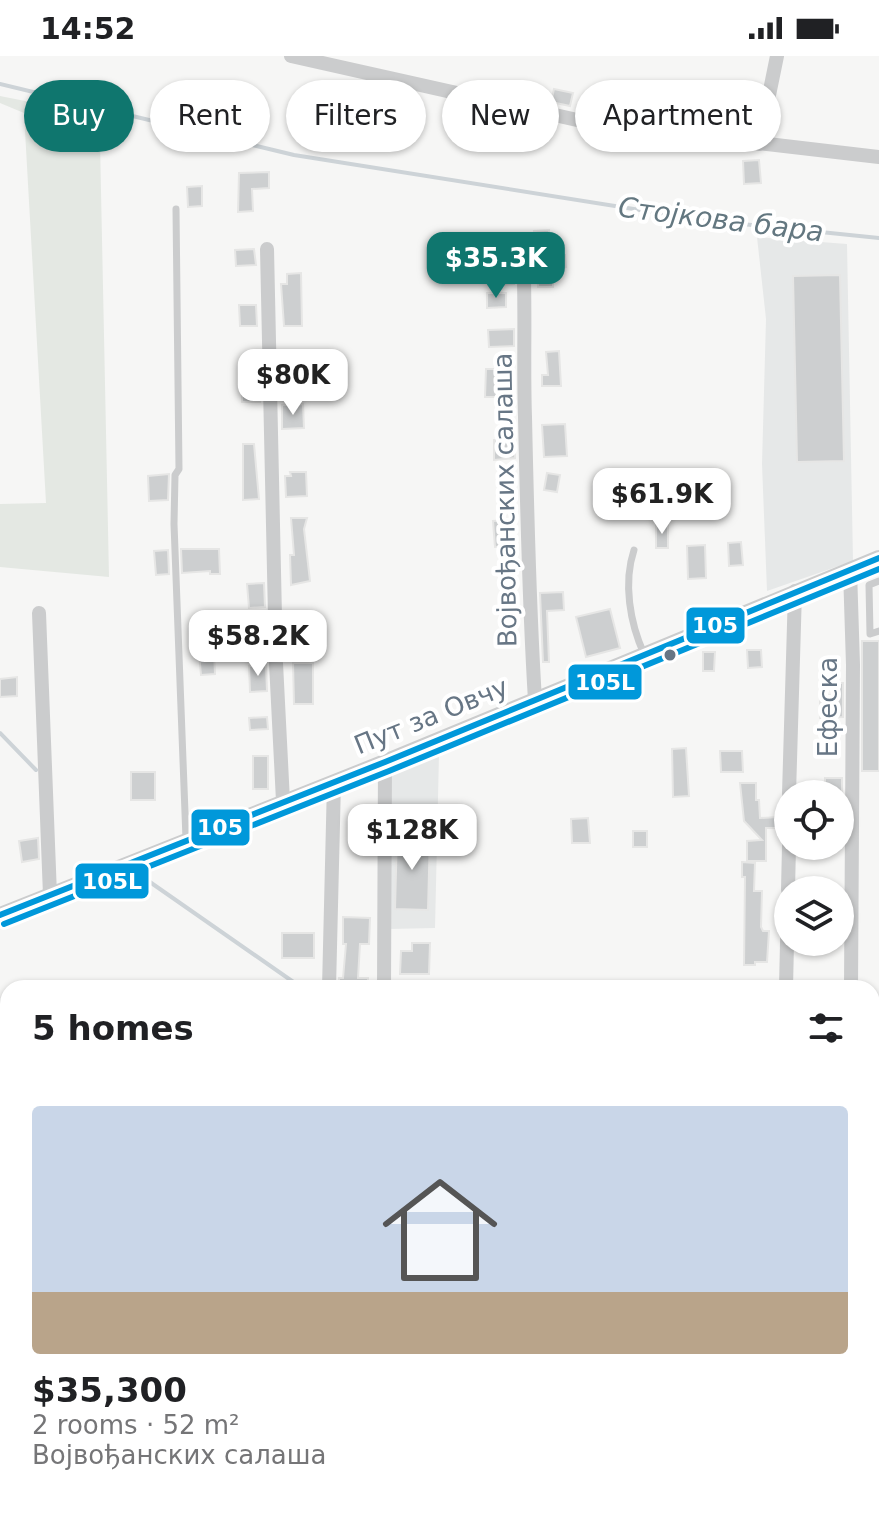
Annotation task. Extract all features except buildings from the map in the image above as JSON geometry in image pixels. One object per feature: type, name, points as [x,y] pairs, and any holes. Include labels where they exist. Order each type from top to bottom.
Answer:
[{"type":"street","points":[[291,56],[575,120]]},
{"type":"street","points":[[772,80],[777,56]]},
{"type":"street","points":[[781,146],[879,157]]},
{"type":"street","points":[[267,249],[276,663],[283,801]]},
{"type":"street","name":"Војвођанских салаша","points":[[523,250],[527,538],[535,700]]},
{"type":"street","name":"Пут за Овчу","points":[[0,915],[385,762],[879,558]]},
{"type":"street","name":"Ефеска","points":[[850,570],[853,665],[851,980]]},
{"type":"street","points":[[789,780],[795,591]]},
{"type":"street","points":[[39,613],[50,895]]},
{"type":"street","points":[[384,980],[385,762]]},
{"type":"street","points":[[329,980],[334,782]]},
{"type":"street","points":[[786,980],[787,956]]},
{"type":"lane","points":[[176,209],[179,469],[175,475],[174,524],[186,841]]},
{"type":"lane","points":[[634,550],[629,563],[631,604],[633,623],[644,654]]},
{"type":"lane","points":[[879,581],[869,585],[870,634],[879,631]]},
{"type":"shaded area","points":[[0,96],[24,101],[24,113],[0,103]]},
{"type":"shaded area","points":[[26,152],[100,152],[109,577],[0,567],[0,504],[46,503]]},
{"type":"shaded area","points":[[757,237],[847,244],[853,561],[767,591],[762,464],[766,319]]},
{"type":"shaded area","points":[[437,753],[435,928],[389,929],[378,774]]},
{"type":"waterway","name":"Стојкова бара","points":[[0,84],[294,155],[703,220],[879,238]]},
{"type":"waterway","points":[[0,733],[36,770]]},
{"type":"waterway","points":[[147,880],[291,980]]},
{"type":"transit line","name":"105","points":[[0,915],[385,762],[879,558]]},
{"type":"transit line","name":"105L","points":[[4,924],[389,771],[879,569]]}]
